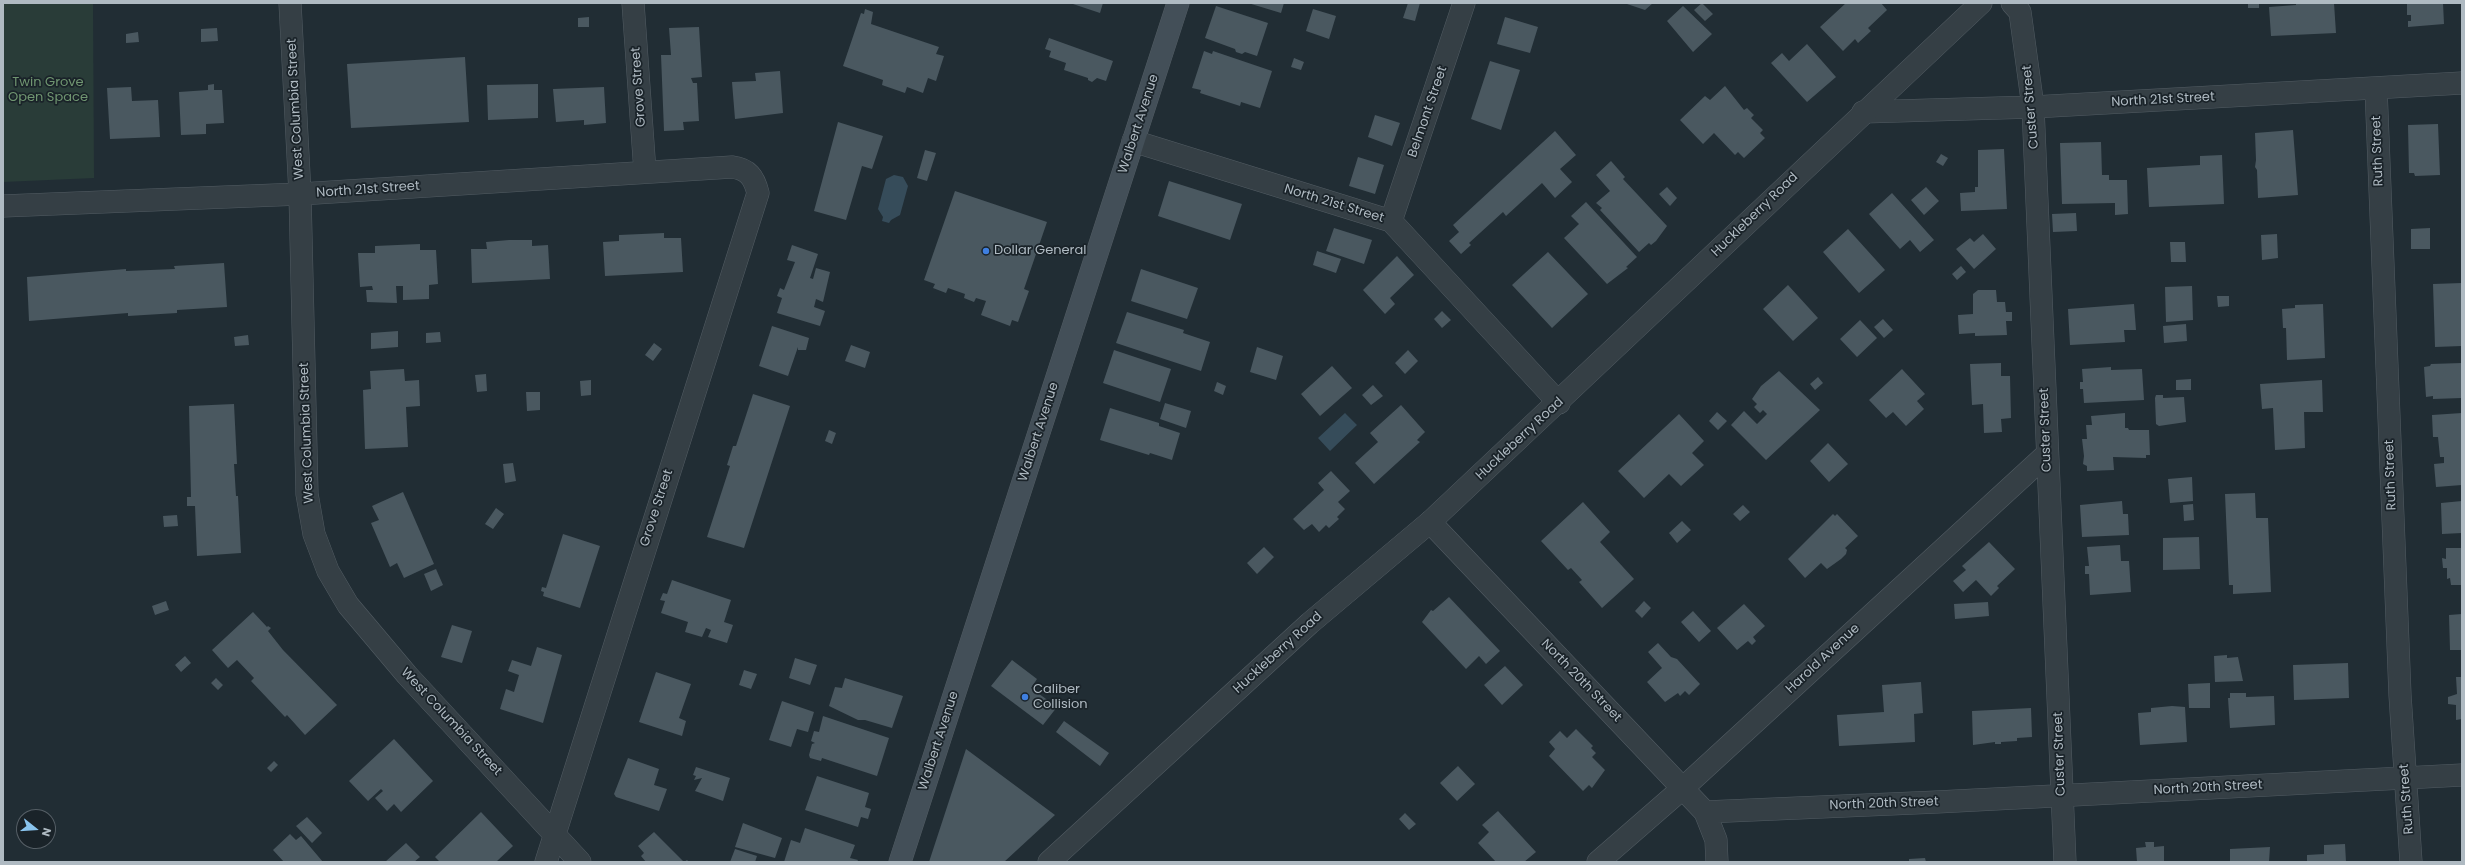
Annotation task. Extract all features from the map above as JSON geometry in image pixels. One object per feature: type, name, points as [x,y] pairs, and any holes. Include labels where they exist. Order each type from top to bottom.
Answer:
[{"type":"main road","name":"Walbert Avenue","points":[[900,862],[1178,3]]},
{"type":"street","name":"West Columbia Street","points":[[290,3],[300,194],[307,494],[314,534],[328,571],[348,605],[407,675],[580,862]]},
{"type":"street","name":"Grove Street","points":[[633,3],[645,172]]},
{"type":"street","name":"Belmont Street","points":[[1391,221],[1464,3]]},
{"type":"street","name":"Huckleberry Road","points":[[1049,862],[1310,623],[1430,522],[1559,403],[1863,112],[1981,3]]},
{"type":"street","name":"Custer Street","points":[[2012,3],[2020,12],[2033,107],[2064,862]]},
{"type":"street","name":"North 21st Street","points":[[1863,112],[2033,107],[2462,83]]},
{"type":"street","name":"Ruth Street","points":[[2376,88],[2396,610],[2411,862]]},
{"type":"street","name":"North 21st Street","points":[[1133,141],[1391,221],[1559,403]]},
{"type":"street","name":"North 21st Street","points":[[3,206],[300,194],[732,167]]},
{"type":"street","name":"Grove Street","points":[[546,862],[758,193],[755,180],[747,171],[732,167]]},
{"type":"street","name":"Harold Avenue","points":[[1598,862],[1683,788],[2047,454]]},
{"type":"street","name":"North 20th Street","points":[[1430,522],[1705,812],[2462,775]]},
{"type":"street","points":[[1705,812],[1716,840],[1717,862]]},
{"type":"green space","name":"Twin Grove Open Space","points":[[3,3],[93,3],[94,178],[3,182]]},
{"type":"water","points":[[894,175],[903,177],[908,186],[900,215],[891,220],[889,223],[882,221],[883,217],[878,209],[886,179]]},
{"type":"water","points":[[1345,413],[1357,425],[1330,451],[1318,438]]},
{"type":"building","points":[[1070,3],[1103,3],[1100,13]]},
{"type":"building","points":[[1248,3],[1284,3],[1281,13]]},
{"type":"building","points":[[1408,3],[1420,3],[1415,21],[1403,18]]},
{"type":"building","points":[[1624,3],[1653,3],[1645,10]]},
{"type":"building","points":[[1702,3],[1713,14],[1705,21],[1694,10]]},
{"type":"building","points":[[1846,3],[1881,3],[1887,10],[1868,28],[1871,31],[1858,43],[1855,39],[1843,51],[1820,27]]},
{"type":"building","points":[[2248,3],[2259,3],[2259,8],[2248,8]]},
{"type":"building","points":[[2296,3],[2334,3],[2336,33],[2271,36],[2269,7],[2296,5]]},
{"type":"building","points":[[2407,3],[2443,3],[2444,24],[2408,27],[2408,21],[2411,21],[2411,15],[2407,15]]},
{"type":"building","points":[[1216,6],[1268,23],[1257,56],[1245,52],[1242,54],[1236,52],[1235,49],[1205,38]]},
{"type":"building","points":[[1683,6],[1712,34],[1693,52],[1667,21]]},
{"type":"building","points":[[865,9],[873,12],[871,24],[939,47],[936,54],[944,56],[936,81],[928,78],[923,93],[907,87],[905,93],[882,85],[883,80],[843,66],[861,13],[864,14]]},
{"type":"building","points":[[1313,9],[1336,16],[1329,39],[1306,31]]},
{"type":"building","points":[[589,17],[589,27],[578,27],[578,18]]},
{"type":"building","points":[[1505,17],[1538,27],[1530,53],[1497,44]]},
{"type":"building","points":[[699,27],[702,77],[691,78],[693,83],[697,83],[699,121],[683,122],[684,130],[664,131],[661,55],[671,55],[669,28]]},
{"type":"building","points":[[217,28],[218,41],[201,42],[201,29]]},
{"type":"building","points":[[138,32],[139,42],[126,43],[126,34]]},
{"type":"building","points":[[1049,38],[1113,61],[1106,81],[1097,78],[1092,82],[1088,80],[1088,78],[1064,70],[1066,63],[1049,57],[1051,51],[1045,49]]},
{"type":"building","points":[[1807,44],[1836,77],[1807,102],[1771,63],[1782,53],[1789,61]]},
{"type":"building","points":[[1204,51],[1212,54],[1213,51],[1272,71],[1260,108],[1241,102],[1240,106],[1200,93],[1201,90],[1192,88]]},
{"type":"building","points":[[465,57],[469,122],[351,128],[347,64]]},
{"type":"building","points":[[1294,58],[1304,62],[1301,70],[1291,67]]},
{"type":"building","points":[[1490,61],[1520,70],[1501,130],[1471,119]]},
{"type":"building","points":[[780,71],[783,113],[735,119],[732,82],[756,81],[755,73]]},
{"type":"building","points":[[214,84],[214,90],[222,90],[224,123],[206,124],[206,134],[181,135],[179,92],[208,90],[208,85]]},
{"type":"building","points":[[538,84],[538,118],[488,120],[487,85]]},
{"type":"building","points":[[1725,86],[1744,110],[1747,108],[1754,115],[1751,118],[1763,130],[1760,133],[1765,138],[1744,158],[1738,152],[1735,155],[1714,133],[1703,144],[1680,120],[1705,96],[1710,100]]},
{"type":"building","points":[[131,87],[132,101],[158,100],[160,137],[110,139],[107,88]]},
{"type":"building","points":[[604,87],[606,123],[584,125],[584,120],[556,122],[553,89]]},
{"type":"building","points":[[1375,115],[1400,123],[1392,146],[1368,137]]},
{"type":"building","points":[[838,122],[883,136],[872,169],[862,166],[846,220],[814,211]]},
{"type":"building","points":[[2438,124],[2440,175],[2415,176],[2414,173],[2409,173],[2408,125]]},
{"type":"building","points":[[2293,130],[2298,195],[2258,198],[2257,170],[2255,167],[2255,133]]},
{"type":"building","points":[[1555,131],[1576,155],[1560,169],[1572,182],[1555,198],[1542,183],[1506,216],[1503,212],[1469,243],[1471,245],[1461,254],[1449,241],[1459,232],[1453,225]]},
{"type":"building","points":[[2101,142],[2102,175],[2109,175],[2109,180],[2127,180],[2128,214],[2115,215],[2115,203],[2062,204],[2060,143]]},
{"type":"building","points":[[2004,149],[2007,209],[1961,211],[1960,193],[1975,192],[1975,187],[1978,187],[1978,150]]},
{"type":"building","points":[[925,150],[936,153],[927,181],[917,178]]},
{"type":"building","points":[[1941,154],[1948,158],[1943,166],[1936,162]]},
{"type":"building","points":[[2222,155],[2224,204],[2149,207],[2147,168],[2200,165],[2200,156]]},
{"type":"building","points":[[1358,157],[1384,165],[1375,194],[1349,186]]},
{"type":"building","points":[[1611,161],[1625,177],[1623,179],[1667,226],[1656,241],[1651,245],[1649,243],[1639,252],[1600,210],[1602,208],[1596,203],[1610,191],[1596,175]]},
{"type":"building","points":[[1169,181],[1242,204],[1230,240],[1158,216]]},
{"type":"building","points":[[1667,187],[1677,198],[1670,206],[1659,194]]},
{"type":"building","points":[[1926,187],[1939,201],[1924,215],[1911,200]]},
{"type":"building","name":"Dollar General","points":[[955,191],[1047,222],[1024,289],[1029,291],[1018,322],[1012,320],[1010,326],[981,315],[986,301],[976,298],[974,302],[964,298],[965,294],[948,288],[946,293],[933,288],[935,284],[924,280]]},
{"type":"building","points":[[1892,193],[1934,240],[1920,252],[1910,240],[1900,249],[1869,214]]},
{"type":"building","points":[[1586,202],[1637,257],[1626,267],[1628,268],[1607,284],[1564,238],[1579,224],[1571,216]]},
{"type":"building","points":[[2076,213],[2077,231],[2053,232],[2052,214]]},
{"type":"building","points":[[1334,228],[1372,240],[1364,264],[1326,251]]},
{"type":"building","points":[[2430,228],[2430,249],[2411,249],[2411,229]]},
{"type":"building","points":[[1848,229],[1885,270],[1859,293],[1823,252]]},
{"type":"building","points":[[664,233],[664,238],[681,238],[683,272],[605,276],[603,242],[619,241],[619,235]]},
{"type":"building","points":[[1983,234],[1996,249],[1974,269],[1956,249],[1970,238],[1974,242]]},
{"type":"building","points":[[2277,234],[2278,258],[2262,260],[2261,235]]},
{"type":"building","points":[[532,240],[532,246],[548,245],[550,279],[472,283],[471,249],[487,249],[486,242]]},
{"type":"building","points":[[2170,242],[2185,242],[2186,262],[2171,262]]},
{"type":"building","points":[[420,244],[420,250],[436,250],[438,284],[429,285],[429,299],[403,300],[403,286],[396,286],[397,303],[367,302],[366,290],[373,290],[372,286],[360,287],[358,253],[375,253],[375,246]]},
{"type":"building","points":[[792,245],[818,254],[810,278],[813,279],[816,268],[830,272],[823,302],[816,299],[814,307],[825,311],[820,326],[777,313],[782,298],[777,296],[780,288],[784,290],[795,262],[787,260]]},
{"type":"building","points":[[1317,251],[1341,259],[1336,273],[1313,265]]},
{"type":"building","points":[[1548,252],[1588,294],[1552,328],[1512,285]]},
{"type":"building","points":[[1397,256],[1414,275],[1390,298],[1395,304],[1385,314],[1363,290]]},
{"type":"building","points":[[224,263],[227,307],[177,310],[177,313],[128,316],[128,313],[29,321],[27,277],[126,269],[126,271],[175,269],[174,266]]},
{"type":"building","points":[[1961,266],[1966,272],[1957,280],[1952,274]]},
{"type":"building","points":[[1141,269],[1198,288],[1187,319],[1131,301]]},
{"type":"building","points":[[2462,283],[2462,346],[2435,347],[2433,284]]},
{"type":"building","points":[[1788,285],[1818,318],[1793,341],[1763,309]]},
{"type":"building","points":[[2192,286],[2193,320],[2166,322],[2165,287]]},
{"type":"building","points":[[1978,290],[1996,290],[1997,302],[2005,302],[2006,312],[2012,312],[2012,321],[2006,321],[2007,335],[1975,336],[1975,333],[1959,334],[1958,315],[1973,314],[1973,294]]},
{"type":"building","points":[[2217,296],[2229,296],[2229,306],[2218,307]]},
{"type":"building","points":[[2134,304],[2136,330],[2124,330],[2125,342],[2070,345],[2068,309]]},
{"type":"building","points":[[2323,304],[2325,358],[2287,360],[2286,328],[2283,328],[2282,309],[2295,308],[2295,305]]},
{"type":"building","points":[[1442,311],[1451,320],[1442,328],[1434,319]]},
{"type":"building","points":[[1127,312],[1184,330],[1183,333],[1210,342],[1201,371],[1116,343]]},
{"type":"building","points":[[1883,319],[1893,330],[1884,338],[1874,327]]},
{"type":"building","points":[[1860,320],[1877,338],[1857,357],[1840,339]]},
{"type":"building","points":[[2186,324],[2187,341],[2164,343],[2163,326]]},
{"type":"building","points":[[772,326],[809,338],[806,350],[798,350],[798,347],[788,376],[759,366]]},
{"type":"building","points":[[398,331],[398,347],[371,349],[371,333]]},
{"type":"building","points":[[440,332],[441,342],[426,343],[426,333]]},
{"type":"building","points":[[248,335],[249,345],[235,346],[234,337]]},
{"type":"building","points":[[654,343],[662,349],[653,361],[645,355]]},
{"type":"building","points":[[851,345],[870,352],[865,368],[845,361]]},
{"type":"building","points":[[1257,347],[1283,356],[1276,380],[1250,372]]},
{"type":"building","points":[[1114,350],[1171,369],[1160,402],[1103,383]]},
{"type":"building","points":[[1408,350],[1418,361],[1405,374],[1395,363]]},
{"type":"building","points":[[2001,363],[2001,376],[2010,376],[2011,418],[2001,419],[2002,432],[1984,433],[1983,404],[1972,405],[1970,364]]},
{"type":"building","points":[[2462,363],[2462,398],[2433,399],[2433,396],[2426,397],[2424,367],[2430,366],[2431,364]]},
{"type":"building","points":[[1332,366],[1352,388],[1320,416],[1301,394]]},
{"type":"building","points":[[2111,367],[2111,370],[2142,369],[2144,400],[2084,403],[2083,389],[2080,389],[2080,382],[2083,382],[2082,369]]},
{"type":"building","points":[[404,369],[405,381],[419,380],[420,406],[406,407],[408,447],[365,449],[363,390],[371,389],[370,371]]},
{"type":"building","points":[[1902,369],[1925,394],[1917,401],[1924,409],[1906,426],[1893,412],[1886,418],[1869,400]]},
{"type":"building","points":[[1779,371],[1820,410],[1766,460],[1731,425],[1744,411],[1757,424],[1767,414],[1763,410],[1760,413],[1754,407],[1757,404],[1752,399],[1761,386]]},
{"type":"building","points":[[486,374],[487,391],[477,392],[475,375]]},
{"type":"building","points":[[1818,377],[1823,383],[1815,390],[1810,384]]},
{"type":"building","points":[[2191,379],[2191,390],[2176,390],[2176,380]]},
{"type":"building","points":[[591,380],[591,395],[581,396],[580,381]]},
{"type":"building","points":[[2322,380],[2323,412],[2304,412],[2305,448],[2275,450],[2273,408],[2262,409],[2260,384]]},
{"type":"building","points":[[1217,382],[1226,386],[1223,395],[1214,391]]},
{"type":"building","points":[[1373,385],[1383,396],[1371,405],[1362,395]]},
{"type":"building","points":[[526,392],[540,392],[540,410],[527,411]]},
{"type":"building","points":[[753,394],[790,406],[744,548],[707,537],[730,466],[727,465],[733,446],[736,446]]},
{"type":"building","points":[[2156,395],[2163,395],[2163,398],[2184,397],[2186,422],[2159,426],[2156,424]]},
{"type":"building","points":[[1165,403],[1191,411],[1186,428],[1160,419]]},
{"type":"building","points":[[234,404],[237,464],[234,464],[236,496],[238,496],[241,553],[197,556],[195,506],[187,506],[187,497],[191,497],[189,406]]},
{"type":"building","points":[[1401,405],[1425,432],[1417,440],[1420,442],[1374,484],[1355,463],[1378,442],[1370,433]]},
{"type":"building","points":[[1110,408],[1159,423],[1159,426],[1180,433],[1172,460],[1150,453],[1149,455],[1100,440]]},
{"type":"building","points":[[1717,412],[1727,421],[1718,430],[1709,421]]},
{"type":"building","points":[[2125,413],[2125,428],[2128,428],[2129,430],[2149,430],[2150,455],[2146,455],[2146,458],[2113,457],[2114,470],[2087,471],[2087,466],[2083,464],[2084,456],[2082,439],[2087,439],[2086,425],[2092,425],[2091,416]]},
{"type":"building","points":[[2462,413],[2462,485],[2436,487],[2434,464],[2444,463],[2444,457],[2440,457],[2438,437],[2433,437],[2432,415]]},
{"type":"building","points":[[1679,414],[1704,441],[1692,453],[1704,465],[1681,486],[1669,474],[1644,498],[1618,471]]},
{"type":"building","points":[[829,430],[836,433],[832,444],[825,441]]},
{"type":"building","points":[[1828,443],[1848,464],[1829,482],[1810,461]]},
{"type":"building","points":[[513,463],[516,481],[505,483],[503,464]]},
{"type":"building","points":[[1331,471],[1350,491],[1338,502],[1345,509],[1337,517],[1339,519],[1329,528],[1326,525],[1319,532],[1312,524],[1304,530],[1293,519],[1324,490],[1318,483]]},
{"type":"building","points":[[2192,477],[2193,501],[2170,503],[2168,479]]},
{"type":"building","points":[[403,492],[434,564],[404,578],[397,563],[390,567],[371,523],[379,520],[372,506]]},
{"type":"building","points":[[2255,493],[2256,518],[2268,518],[2271,592],[2233,594],[2233,585],[2229,585],[2225,494]]},
{"type":"building","points":[[2122,501],[2123,514],[2128,514],[2129,535],[2082,537],[2080,505]]},
{"type":"building","points":[[2462,501],[2462,533],[2442,534],[2441,503]]},
{"type":"building","points":[[1583,502],[1610,532],[1600,542],[1634,579],[1602,608],[1579,582],[1582,580],[1571,568],[1568,570],[1541,541]]},
{"type":"building","points":[[2193,504],[2194,520],[2184,521],[2183,505]]},
{"type":"building","points":[[1743,505],[1750,512],[1740,521],[1733,514]]},
{"type":"building","points":[[496,508],[504,514],[493,529],[485,524]]},
{"type":"building","points":[[1833,514],[1835,516],[1837,514],[1858,536],[1845,548],[1847,550],[1846,554],[1841,559],[1827,569],[1821,563],[1805,578],[1788,559]]},
{"type":"building","points":[[177,515],[178,526],[164,527],[163,516]]},
{"type":"building","points":[[1682,521],[1691,530],[1677,543],[1669,533]]},
{"type":"building","points":[[563,534],[600,546],[580,608],[543,596],[544,592],[541,591],[542,587],[546,588]]},
{"type":"building","points":[[2199,537],[2200,569],[2163,570],[2163,538]]},
{"type":"building","points":[[1989,542],[2015,569],[1997,586],[1999,588],[1991,596],[1976,580],[1963,592],[1953,581],[1966,570],[1962,566]]},
{"type":"building","points":[[2120,545],[2121,561],[2129,561],[2131,592],[2090,595],[2089,574],[2085,574],[2085,566],[2089,566],[2087,547]]},
{"type":"building","points":[[1264,547],[1274,557],[1257,574],[1247,563]]},
{"type":"building","points":[[2446,548],[2462,548],[2462,585],[2451,585],[2450,578],[2447,579],[2447,568],[2443,568],[2442,558],[2446,559]]},
{"type":"building","points":[[436,569],[443,585],[431,591],[424,574]]},
{"type":"building","points":[[672,580],[731,600],[724,622],[733,625],[727,643],[708,637],[711,630],[706,628],[702,637],[685,632],[688,622],[661,613],[665,601],[660,600],[663,593],[667,594]]},
{"type":"building","points":[[1449,597],[1500,651],[1486,664],[1479,656],[1466,669],[1422,622],[1431,610],[1433,611]]},
{"type":"building","points":[[166,601],[169,610],[155,615],[152,606]]},
{"type":"building","points":[[1644,601],[1651,608],[1642,618],[1635,611]]},
{"type":"building","points":[[1988,602],[1989,616],[1955,619],[1954,604]]},
{"type":"building","points":[[1744,604],[1765,626],[1753,637],[1756,641],[1752,645],[1748,641],[1737,650],[1717,628]]},
{"type":"building","points":[[1693,611],[1711,631],[1699,642],[1681,622]]},
{"type":"building","points":[[253,612],[267,627],[268,626],[271,628],[268,631],[283,650],[337,705],[305,735],[287,715],[285,717],[251,681],[254,678],[237,660],[228,668],[212,650]]},
{"type":"building","points":[[2462,614],[2462,650],[2450,650],[2449,615]]},
{"type":"building","points":[[452,625],[472,631],[462,663],[441,657]]},
{"type":"building","points":[[1658,643],[1671,657],[1677,659],[1700,684],[1689,695],[1685,691],[1680,696],[1678,693],[1665,702],[1647,682],[1662,668],[1648,652]]},
{"type":"building","points":[[537,647],[562,655],[543,723],[500,709],[506,689],[514,692],[519,675],[508,671],[512,660],[531,666]]},
{"type":"building","points":[[2227,655],[2227,658],[2238,657],[2243,681],[2215,682],[2214,656]]},
{"type":"building","points":[[185,656],[191,663],[181,672],[175,665]]},
{"type":"building","points":[[795,658],[817,665],[810,685],[789,678]]},
{"type":"building","name":"Caliber Collision","points":[[1012,660],[1037,679],[1031,688],[1057,707],[1043,725],[991,686]]},
{"type":"building","points":[[2348,663],[2349,698],[2294,700],[2293,665]]},
{"type":"building","points":[[1505,666],[1523,685],[1502,705],[1484,685]]},
{"type":"building","points":[[744,670],[757,674],[751,689],[739,685]]},
{"type":"building","points":[[656,672],[691,684],[679,718],[686,721],[682,736],[639,722]]},
{"type":"building","points":[[2456,677],[2462,677],[2462,719],[2456,720],[2456,705],[2448,704],[2448,697],[2457,694]]},
{"type":"building","points":[[216,678],[223,685],[218,690],[211,683]]},
{"type":"building","points":[[845,678],[903,696],[892,728],[865,720],[858,720],[829,706],[835,687],[842,688]]},
{"type":"building","points":[[1921,682],[1923,713],[1914,714],[1915,742],[1839,746],[1837,715],[1884,712],[1882,685]]},
{"type":"building","points":[[2210,683],[2210,708],[2189,708],[2188,684]]},
{"type":"building","points":[[2230,693],[2246,693],[2246,697],[2274,696],[2275,725],[2230,728],[2228,698],[2230,698]]},
{"type":"building","points":[[782,701],[814,712],[808,732],[797,729],[791,747],[769,740]]},
{"type":"building","points":[[2172,706],[2185,707],[2187,742],[2140,745],[2138,713],[2151,712],[2151,708]]},
{"type":"building","points":[[2031,708],[2032,737],[2017,738],[2017,741],[2001,742],[2001,744],[1995,744],[1995,742],[1973,745],[1972,711]]},
{"type":"building","points":[[823,716],[889,738],[877,776],[822,758],[821,761],[810,758],[809,755],[812,744],[815,743],[811,741],[814,731],[819,732]]},
{"type":"building","points":[[1064,721],[1109,753],[1100,766],[1056,732]]},
{"type":"building","points":[[1576,729],[1593,746],[1591,748],[1596,753],[1592,757],[1605,770],[1592,788],[1589,785],[1583,791],[1549,756],[1555,749],[1549,742],[1560,731],[1567,738]]},
{"type":"building","points":[[394,739],[433,781],[401,812],[394,804],[387,811],[375,798],[383,791],[381,789],[368,801],[349,781]]},
{"type":"building","points":[[966,749],[1055,815],[1004,862],[929,862]]},
{"type":"building","points":[[628,758],[659,769],[654,785],[667,789],[659,811],[616,797],[614,794]]},
{"type":"building","points":[[274,761],[278,765],[271,772],[267,768]]},
{"type":"building","points":[[1458,766],[1475,784],[1457,801],[1440,783]]},
{"type":"building","points":[[696,767],[730,778],[723,801],[695,791],[702,778],[694,780],[696,776],[693,775]]},
{"type":"building","points":[[817,776],[869,793],[865,807],[871,809],[868,819],[861,817],[858,827],[805,810]]},
{"type":"building","points":[[1498,811],[1536,852],[1524,862],[1496,862],[1478,843],[1489,832],[1482,825]]},
{"type":"building","points":[[481,812],[513,846],[496,862],[440,862],[435,857]]},
{"type":"building","points":[[1405,813],[1416,824],[1409,830],[1399,819]]},
{"type":"building","points":[[307,817],[322,833],[312,843],[296,826]]},
{"type":"building","points":[[743,823],[782,838],[775,858],[735,847]]},
{"type":"building","points":[[805,828],[855,845],[850,858],[858,860],[857,862],[784,862],[791,840],[800,843]]},
{"type":"building","points":[[654,832],[684,862],[646,862],[641,856],[644,853],[638,846]]},
{"type":"building","points":[[290,834],[296,840],[301,836],[323,862],[284,862],[273,850]]},
{"type":"building","points":[[2145,842],[2154,842],[2154,847],[2164,846],[2164,862],[2137,862],[2136,848],[2146,847]]},
{"type":"building","points":[[406,843],[420,857],[414,862],[385,862]]},
{"type":"building","points":[[2345,844],[2346,862],[2307,862],[2307,855],[2324,854],[2324,845]]},
{"type":"building","points":[[2270,847],[2269,862],[2230,862],[2230,849]]},
{"type":"building","points":[[735,849],[757,856],[755,862],[730,862]]},
{"type":"building","points":[[1925,858],[1926,862],[1909,862],[1909,859]]},
{"type":"place","name":"Dollar General","points":[[986,251]]},
{"type":"place","name":"Caliber Collision","points":[[1025,697]]}]
